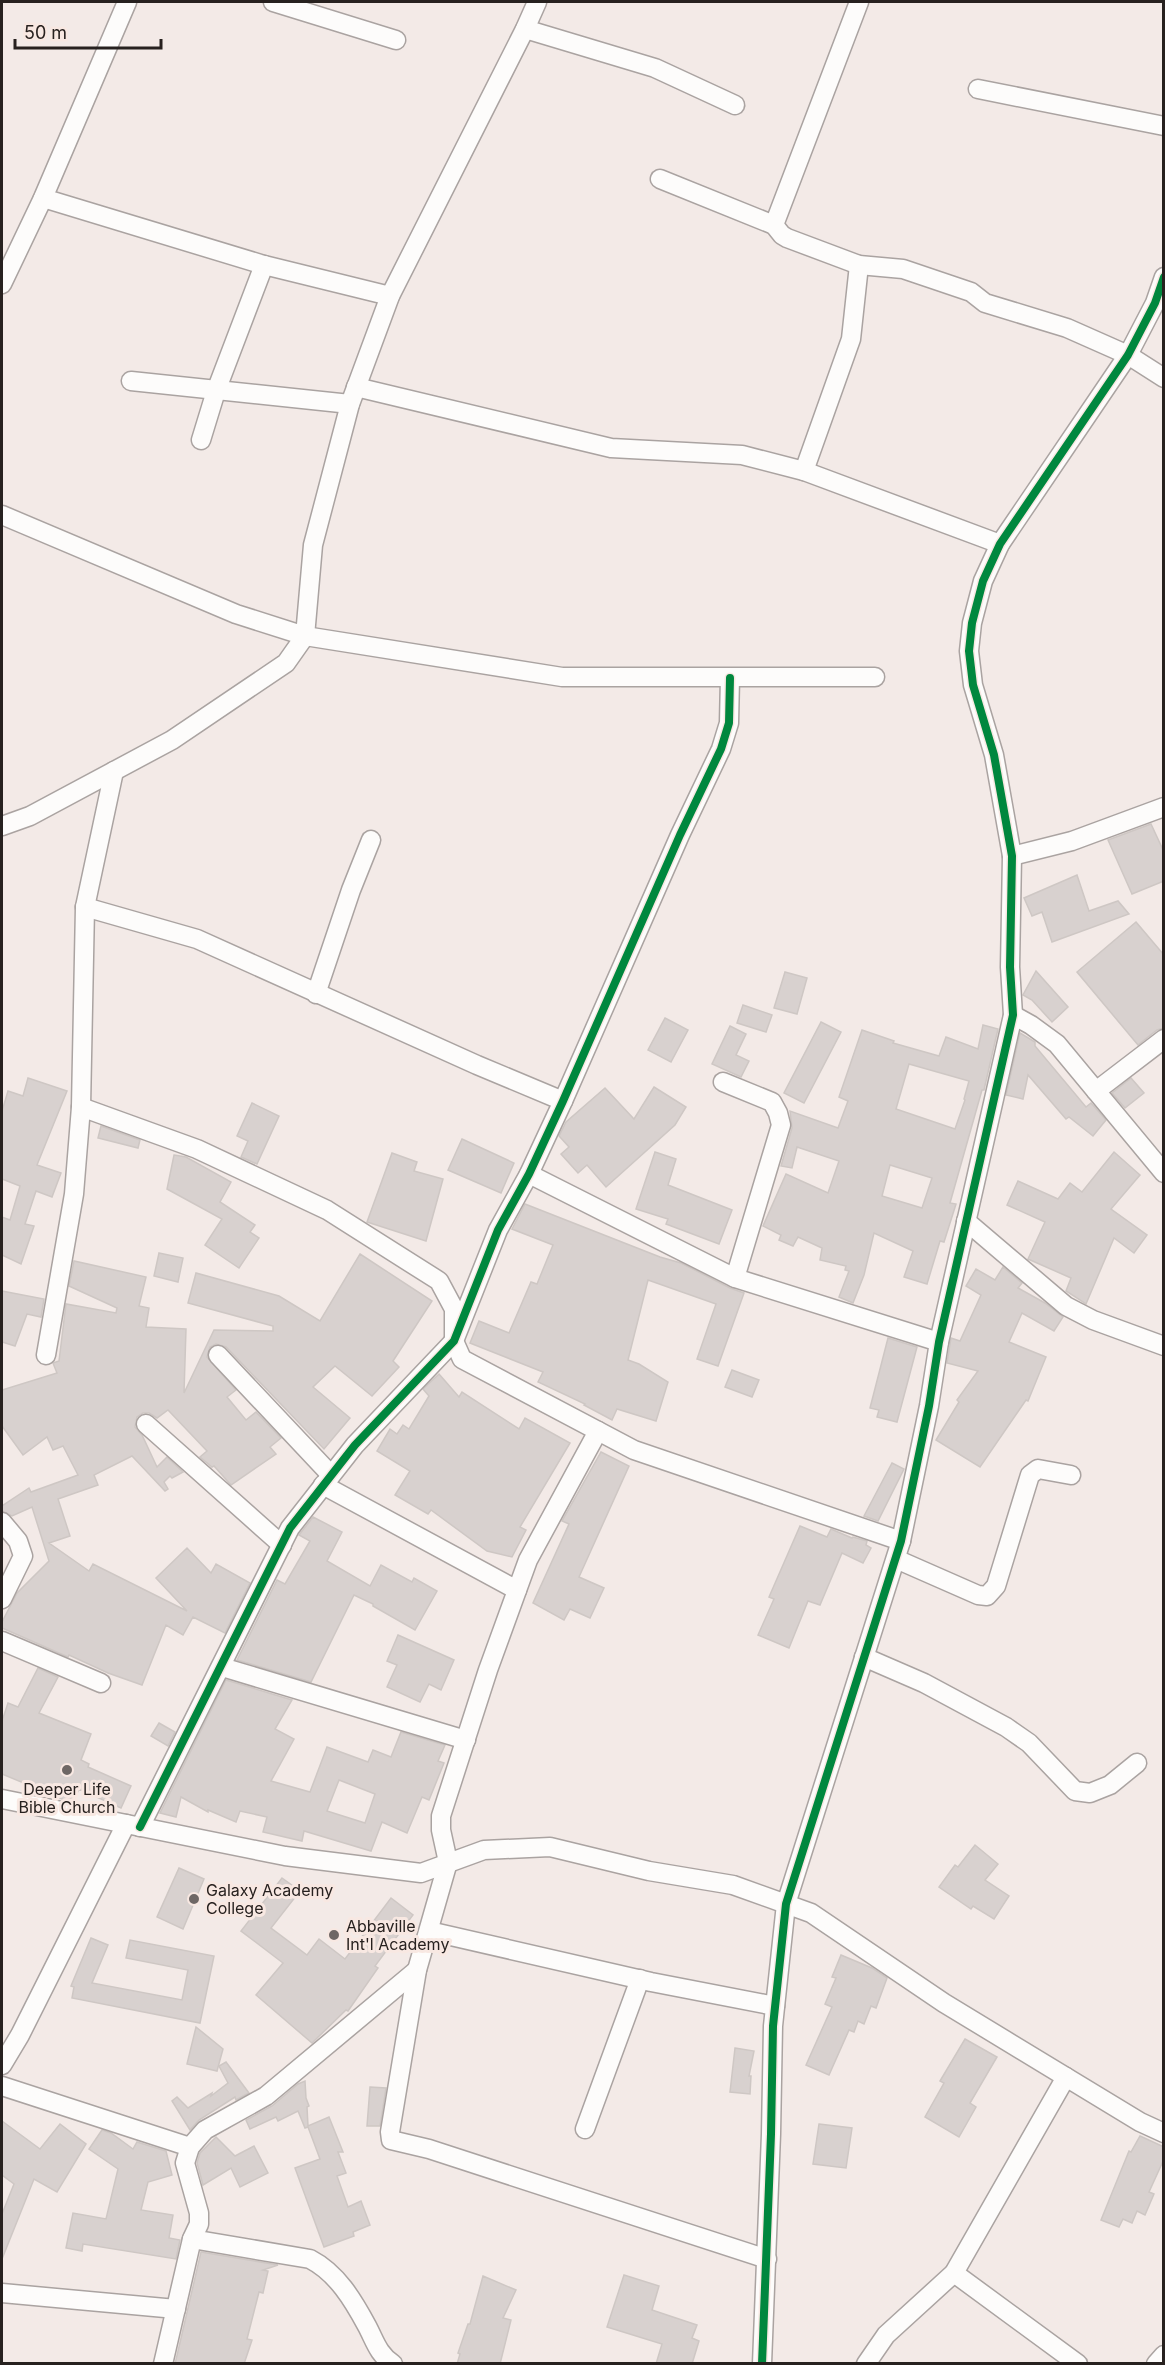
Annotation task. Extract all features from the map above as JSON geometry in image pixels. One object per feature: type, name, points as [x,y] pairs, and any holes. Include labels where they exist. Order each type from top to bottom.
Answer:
[{"type":"street","points":[[3,276],[43,198],[127,2]]},
{"type":"street","points":[[273,2],[396,40]]},
{"type":"street","points":[[2,826],[30,816],[172,740],[286,663],[305,636],[313,545],[356,387],[390,296],[537,2]]},
{"type":"street","points":[[774,225],[859,2]]},
{"type":"street","points":[[525,29],[655,68],[735,105]]},
{"type":"street","points":[[978,89],[1164,126]]},
{"type":"street","points":[[660,179],[774,225],[787,238],[860,265],[903,269],[971,292],[985,303],[1000,309],[1067,328],[1128,355],[1164,378]]},
{"type":"street","points":[[43,198],[264,265],[390,296]]},
{"type":"street","points":[[201,441],[216,391],[264,265]]},
{"type":"street","points":[[804,471],[851,339],[860,265]]},
{"type":"street","points":[[762,2364],[775,2006],[786,1904],[898,1550],[929,1406],[939,1342],[1012,1015],[1010,967],[1012,856],[994,755],[973,685],[969,651],[972,623],[983,581],[1000,544],[1128,355],[1159,304],[1164,277]]},
{"type":"street","points":[[131,381],[350,404]]},
{"type":"street","points":[[356,387],[610,448],[742,455],[804,471],[1000,544]]},
{"type":"street","points":[[2,515],[236,614],[305,636],[562,677],[875,677]]},
{"type":"street","points":[[2,2064],[222,1667],[290,1528],[355,1445],[454,1341],[498,1230],[529,1174],[563,1101],[680,835],[721,749],[729,723],[730,678]]},
{"type":"street","points":[[46,1355],[75,1194],[81,1107],[85,907],[114,771]]},
{"type":"street","points":[[1012,856],[1072,841],[1164,807]]},
{"type":"street","points":[[316,994],[371,840]]},
{"type":"street","points":[[85,907],[197,939],[316,994],[563,1101]]},
{"type":"street","points":[[1012,1015],[1031,1025],[1057,1044],[1164,1173]]},
{"type":"street","points":[[1096,1091],[1164,1040]]},
{"type":"street","points":[[723,1082],[772,1102],[781,1125],[735,1278]]},
{"type":"street","points":[[81,1107],[196,1149],[336,1216],[440,1281],[454,1308],[454,1341],[462,1359],[634,1450],[898,1550],[978,1595],[987,1596],[996,1586],[1030,1475],[1038,1469],[1071,1475]]},
{"type":"street","points":[[529,1174],[735,1278],[939,1342]]},
{"type":"street","points":[[966,1221],[1066,1306],[1093,1320],[1164,1346]]},
{"type":"street","points":[[218,1355],[327,1480],[517,1590]]},
{"type":"street","points":[[146,1424],[282,1545]]},
{"type":"street","points":[[598,1431],[528,1560],[441,1816],[441,1830],[448,1863],[417,1970],[390,2132],[392,2140],[429,2149],[767,2259]]},
{"type":"street","points":[[2,1522],[18,1541],[22,1556],[2,1599]]},
{"type":"street","points":[[2,1641],[101,1683]]},
{"type":"street","points":[[864,1657],[924,1683],[1006,1727],[1029,1743],[1075,1791],[1090,1793],[1110,1785],[1137,1763]]},
{"type":"street","points":[[222,1667],[465,1740]]},
{"type":"street","points":[[2,1799],[285,1856],[421,1872],[483,1850],[550,1847],[650,1871],[733,1885],[810,1912],[944,2003],[1140,2122],[1164,2133]]},
{"type":"street","points":[[429,1931],[640,1979],[775,2006]]},
{"type":"street","points":[[163,2364],[192,2239],[199,2224],[199,2213],[185,2163],[190,2147],[205,2130],[266,2096],[417,1970]]},
{"type":"street","points":[[585,2129],[640,1979]]},
{"type":"street","points":[[866,2364],[886,2335],[954,2273],[1066,2077]]},
{"type":"street","points":[[2,2086],[190,2147]]},
{"type":"street","points":[[192,2239],[310,2259],[322,2265],[337,2279],[359,2311],[375,2358],[393,2364]]},
{"type":"street","points":[[954,2273],[1078,2364]]},
{"type":"street","points":[[2,2293],[176,2309]]},
{"type":"street","points":[[1156,2364],[1164,2355]]},
{"type":"building","points":[[1151,824],[1164,852],[1164,881],[1132,894],[1108,840]]},
{"type":"building","points":[[1077,875],[1089,911],[1118,901],[1129,914],[1052,942],[1042,912],[1032,916],[1024,898]]},
{"type":"building","points":[[1136,922],[1164,955],[1164,1028],[1157,1030],[1138,1045],[1077,972]]},
{"type":"building","points":[[1036,971],[1068,1007],[1052,1022],[1032,1000],[1023,995]]},
{"type":"building","points":[[785,972],[807,978],[797,1014],[774,1008]]},
{"type":"building","points":[[743,1005],[772,1015],[766,1032],[737,1023]]},
{"type":"building","points":[[665,1018],[688,1030],[671,1062],[648,1050]]},
{"type":"building","points":[[821,1022],[841,1032],[804,1103],[784,1093]]},
{"type":"building","points":[[983,1025],[998,1029],[984,1090],[982,1090],[950,1203],[956,1204],[944,1242],[940,1241],[927,1284],[904,1277],[913,1251],[874,1233],[864,1275],[853,1303],[839,1297],[849,1271],[845,1270],[846,1266],[820,1260],[822,1248],[798,1237],[793,1246],[779,1240],[781,1235],[763,1226],[786,1174],[828,1193],[839,1161],[797,1147],[792,1168],[781,1166],[792,1128],[790,1111],[838,1128],[848,1101],[839,1097],[862,1030],[894,1041],[893,1043],[939,1056],[946,1037],[978,1049]],"holes":[[[909,1064],[969,1081],[955,1129],[896,1109]],[[890,1165],[932,1178],[922,1208],[882,1196]]]},
{"type":"building","points":[[730,1026],[746,1034],[736,1055],[749,1061],[741,1077],[712,1064]]},
{"type":"building","points":[[1020,1033],[1035,1042],[1035,1046],[1086,1107],[1091,1103],[1106,1120],[1093,1136],[1069,1117],[1066,1119],[1028,1075],[1023,1099],[1006,1095]]},
{"type":"building","points":[[28,1078],[67,1091],[37,1165],[61,1173],[52,1197],[36,1191],[25,1224],[34,1226],[21,1264],[2,1255],[2,1217],[10,1220],[20,1186],[2,1179],[2,1111],[8,1091],[23,1096]]},
{"type":"building","points":[[1131,1078],[1144,1093],[1125,1108],[1112,1093]]},
{"type":"building","points":[[654,1087],[686,1107],[675,1125],[606,1187],[587,1165],[578,1173],[561,1154],[569,1147],[559,1136],[566,1122],[605,1088],[634,1119]]},
{"type":"building","points":[[252,1103],[279,1116],[257,1164],[241,1157],[248,1141],[237,1136]]},
{"type":"building","points":[[101,1126],[140,1140],[138,1148],[98,1138]]},
{"type":"building","points":[[462,1139],[514,1163],[501,1193],[448,1170]]},
{"type":"building","points":[[655,1152],[676,1159],[668,1185],[732,1210],[719,1244],[666,1224],[668,1219],[636,1209]]},
{"type":"building","points":[[1114,1152],[1140,1175],[1111,1209],[1147,1235],[1134,1253],[1114,1238],[1086,1304],[1066,1291],[1071,1278],[1028,1259],[1045,1222],[1007,1205],[1018,1181],[1058,1199],[1070,1183],[1082,1192]]},
{"type":"building","points":[[392,1153],[417,1162],[414,1171],[443,1179],[426,1241],[367,1222]]},
{"type":"building","points":[[174,1155],[186,1157],[231,1182],[220,1202],[255,1225],[250,1232],[259,1238],[239,1268],[205,1245],[222,1219],[167,1189]]},
{"type":"building","points":[[525,1204],[660,1257],[681,1263],[744,1293],[718,1366],[697,1359],[716,1304],[648,1280],[628,1360],[668,1382],[656,1421],[617,1409],[612,1420],[585,1404],[538,1382],[543,1372],[470,1343],[479,1321],[509,1333],[531,1282],[537,1284],[553,1245],[512,1229]]},
{"type":"building","points":[[159,1253],[183,1258],[178,1282],[154,1276]]},
{"type":"building","points":[[360,1254],[432,1301],[393,1361],[399,1367],[372,1396],[335,1366],[313,1387],[350,1418],[324,1449],[226,1347],[216,1344],[210,1347],[207,1357],[236,1390],[227,1397],[246,1420],[256,1412],[281,1438],[270,1447],[276,1454],[231,1485],[214,1466],[212,1467],[200,1457],[207,1451],[168,1410],[157,1418],[149,1413],[143,1413],[137,1417],[135,1427],[142,1435],[157,1467],[167,1457],[183,1472],[172,1478],[170,1476],[164,1482],[168,1489],[165,1491],[132,1456],[94,1475],[98,1485],[58,1499],[70,1536],[49,1543],[89,1571],[93,1564],[187,1611],[156,1578],[187,1548],[211,1573],[216,1564],[250,1583],[225,1633],[193,1617],[183,1635],[166,1625],[142,1685],[108,1673],[69,1655],[68,1657],[2,1628],[2,1622],[17,1593],[49,1561],[32,1507],[12,1516],[2,1511],[2,1506],[29,1488],[31,1492],[78,1475],[63,1446],[53,1450],[47,1437],[23,1455],[2,1426],[2,1390],[57,1373],[53,1363],[59,1361],[66,1304],[116,1313],[117,1308],[69,1286],[74,1261],[146,1277],[139,1306],[149,1308],[146,1327],[186,1329],[184,1393],[214,1330],[273,1331],[273,1326],[188,1303],[196,1273],[279,1296],[320,1321]]},
{"type":"building","points":[[1003,1267],[1022,1283],[1018,1288],[1045,1303],[1063,1317],[1054,1331],[1022,1313],[1009,1342],[1046,1357],[1028,1401],[1026,1400],[980,1467],[936,1440],[959,1402],[957,1400],[978,1371],[947,1363],[951,1338],[960,1341],[981,1295],[966,1286],[976,1269],[995,1280]]},
{"type":"building","points":[[2,1291],[44,1299],[41,1317],[27,1314],[15,1346],[2,1342]]},
{"type":"building","points":[[888,1338],[917,1347],[897,1422],[877,1417],[879,1410],[870,1408]]},
{"type":"building","points":[[732,1370],[759,1380],[752,1397],[725,1387]]},
{"type":"building","points":[[439,1374],[459,1397],[462,1392],[519,1429],[525,1418],[570,1443],[520,1527],[526,1530],[512,1557],[487,1551],[431,1510],[428,1514],[395,1495],[410,1471],[377,1451],[390,1429],[397,1434],[403,1425],[409,1429],[429,1396],[423,1389]]},
{"type":"building","points":[[601,1452],[629,1466],[579,1577],[604,1588],[590,1618],[570,1609],[564,1620],[533,1603],[569,1524],[562,1521]]},
{"type":"building","points":[[892,1463],[904,1469],[878,1521],[864,1516]]},
{"type":"building","points":[[313,1517],[342,1532],[327,1561],[370,1586],[381,1565],[412,1582],[414,1578],[437,1591],[415,1630],[354,1595],[311,1682],[237,1660],[277,1580],[285,1584],[310,1541],[299,1535]]},
{"type":"building","points":[[800,1526],[827,1537],[831,1529],[852,1538],[867,1541],[866,1545],[871,1548],[863,1563],[842,1553],[820,1605],[808,1601],[789,1648],[758,1635],[774,1599],[769,1597]]},
{"type":"building","points":[[398,1635],[454,1660],[441,1690],[429,1684],[420,1702],[387,1687],[397,1665],[387,1661]]},
{"type":"building","points":[[38,1668],[58,1677],[39,1713],[91,1734],[81,1760],[89,1764],[88,1767],[131,1786],[121,1808],[79,1789],[73,1802],[67,1801],[2,1774],[2,1721],[8,1703],[18,1707]]},
{"type":"building","points":[[226,1680],[292,1700],[275,1729],[294,1739],[271,1781],[310,1792],[327,1747],[368,1762],[373,1750],[391,1757],[401,1732],[445,1745],[438,1761],[444,1763],[429,1800],[422,1797],[407,1833],[382,1822],[371,1851],[304,1831],[302,1841],[263,1832],[267,1817],[240,1811],[236,1822],[208,1810],[208,1812],[181,1797],[176,1817],[160,1813]],"holes":[[[339,1780],[375,1794],[365,1823],[327,1811]]]},
{"type":"building","points":[[159,1723],[175,1732],[168,1746],[151,1736]]},
{"type":"building","points":[[975,1845],[998,1864],[985,1880],[1009,1896],[994,1919],[973,1906],[971,1909],[939,1887],[955,1865],[958,1867]]},
{"type":"building","points":[[179,1868],[204,1879],[183,1929],[157,1917]]},
{"type":"building","points":[[282,1878],[300,1891],[271,1928],[307,1955],[319,1939],[345,1959],[391,1898],[413,1915],[375,1966],[378,1968],[348,2011],[346,2010],[312,2043],[256,1995],[283,1963],[241,1931]]},
{"type":"building","points":[[91,1938],[108,1945],[92,1983],[182,2000],[188,1970],[126,1958],[130,1940],[214,1956],[200,2023],[72,1998],[74,1987],[71,1986]]},
{"type":"building","points":[[841,1955],[872,1968],[887,1978],[876,2008],[871,2006],[864,2024],[858,2021],[854,2032],[849,2030],[829,2075],[806,2065],[832,2007],[825,2004],[836,1978],[832,1977]]},
{"type":"building","points":[[196,2027],[223,2049],[217,2071],[187,2064]]},
{"type":"building","points":[[965,2039],[997,2057],[970,2103],[976,2107],[959,2137],[925,2117],[944,2083],[940,2081]]},
{"type":"building","points":[[735,2048],[754,2051],[749,2076],[751,2076],[750,2094],[730,2092]]},
{"type":"building","points":[[226,2062],[249,2093],[236,2100],[235,2097],[199,2120],[190,2130],[172,2101],[177,2097],[188,2108],[212,2093],[211,2096],[228,2083],[219,2066]]},
{"type":"building","points":[[305,2081],[309,2106],[307,2107],[308,2126],[329,2117],[343,2152],[338,2152],[346,2173],[337,2176],[348,2207],[361,2201],[370,2225],[353,2232],[354,2236],[324,2247],[295,2168],[320,2159],[308,2127],[305,2128],[298,2111],[278,2121],[276,2117],[250,2129],[246,2120],[272,2106],[298,2084]]},
{"type":"building","points":[[370,2087],[386,2088],[380,2126],[367,2126]]},
{"type":"building","points":[[2,2121],[40,2149],[60,2124],[86,2144],[57,2192],[34,2179],[2,2259],[2,2214],[14,2184],[2,2175]]},
{"type":"building","points":[[819,2124],[852,2128],[846,2168],[813,2164]]},
{"type":"building","points":[[102,2130],[111,2133],[133,2149],[137,2142],[166,2151],[172,2175],[148,2182],[141,2210],[173,2215],[169,2238],[180,2240],[176,2259],[83,2244],[82,2251],[66,2248],[73,2213],[106,2219],[118,2169],[89,2149]]},
{"type":"building","points":[[1140,2136],[1164,2147],[1164,2159],[1149,2192],[1154,2194],[1145,2215],[1137,2211],[1132,2223],[1123,2219],[1119,2227],[1101,2220],[1129,2151],[1131,2152]]},
{"type":"building","points":[[216,2137],[235,2156],[254,2146],[268,2173],[240,2187],[231,2168],[203,2185],[197,2163],[200,2153]]},
{"type":"building","points":[[201,2252],[278,2265],[263,2270],[268,2271],[263,2293],[259,2292],[247,2339],[252,2340],[244,2364],[175,2364]]},
{"type":"building","points":[[624,2275],[659,2286],[652,2310],[697,2325],[692,2338],[699,2341],[692,2364],[656,2364],[662,2344],[607,2327]]},
{"type":"building","points":[[483,2276],[516,2290],[503,2318],[511,2320],[500,2364],[457,2364],[460,2354],[458,2353],[468,2324],[470,2324]]},
{"type":"cycle path","points":[[762,2364],[773,2026],[786,1904],[901,1541],[929,1406],[939,1342],[1013,1015],[1010,967],[1012,856],[994,755],[973,685],[969,651],[972,623],[983,581],[1000,544],[1128,355],[1155,303],[1164,277]]},
{"type":"cycle path","points":[[140,1827],[290,1528],[355,1445],[454,1341],[498,1230],[529,1174],[563,1101],[680,835],[721,749],[729,723],[730,678]]},
{"type":"place","name":"Deeper Life Bible Church","points":[[67,1770]]},
{"type":"place","name":"Galaxy Academy College","points":[[194,1899]]},
{"type":"place","name":"Abbaville Int'l Academy","points":[[334,1935]]}]
